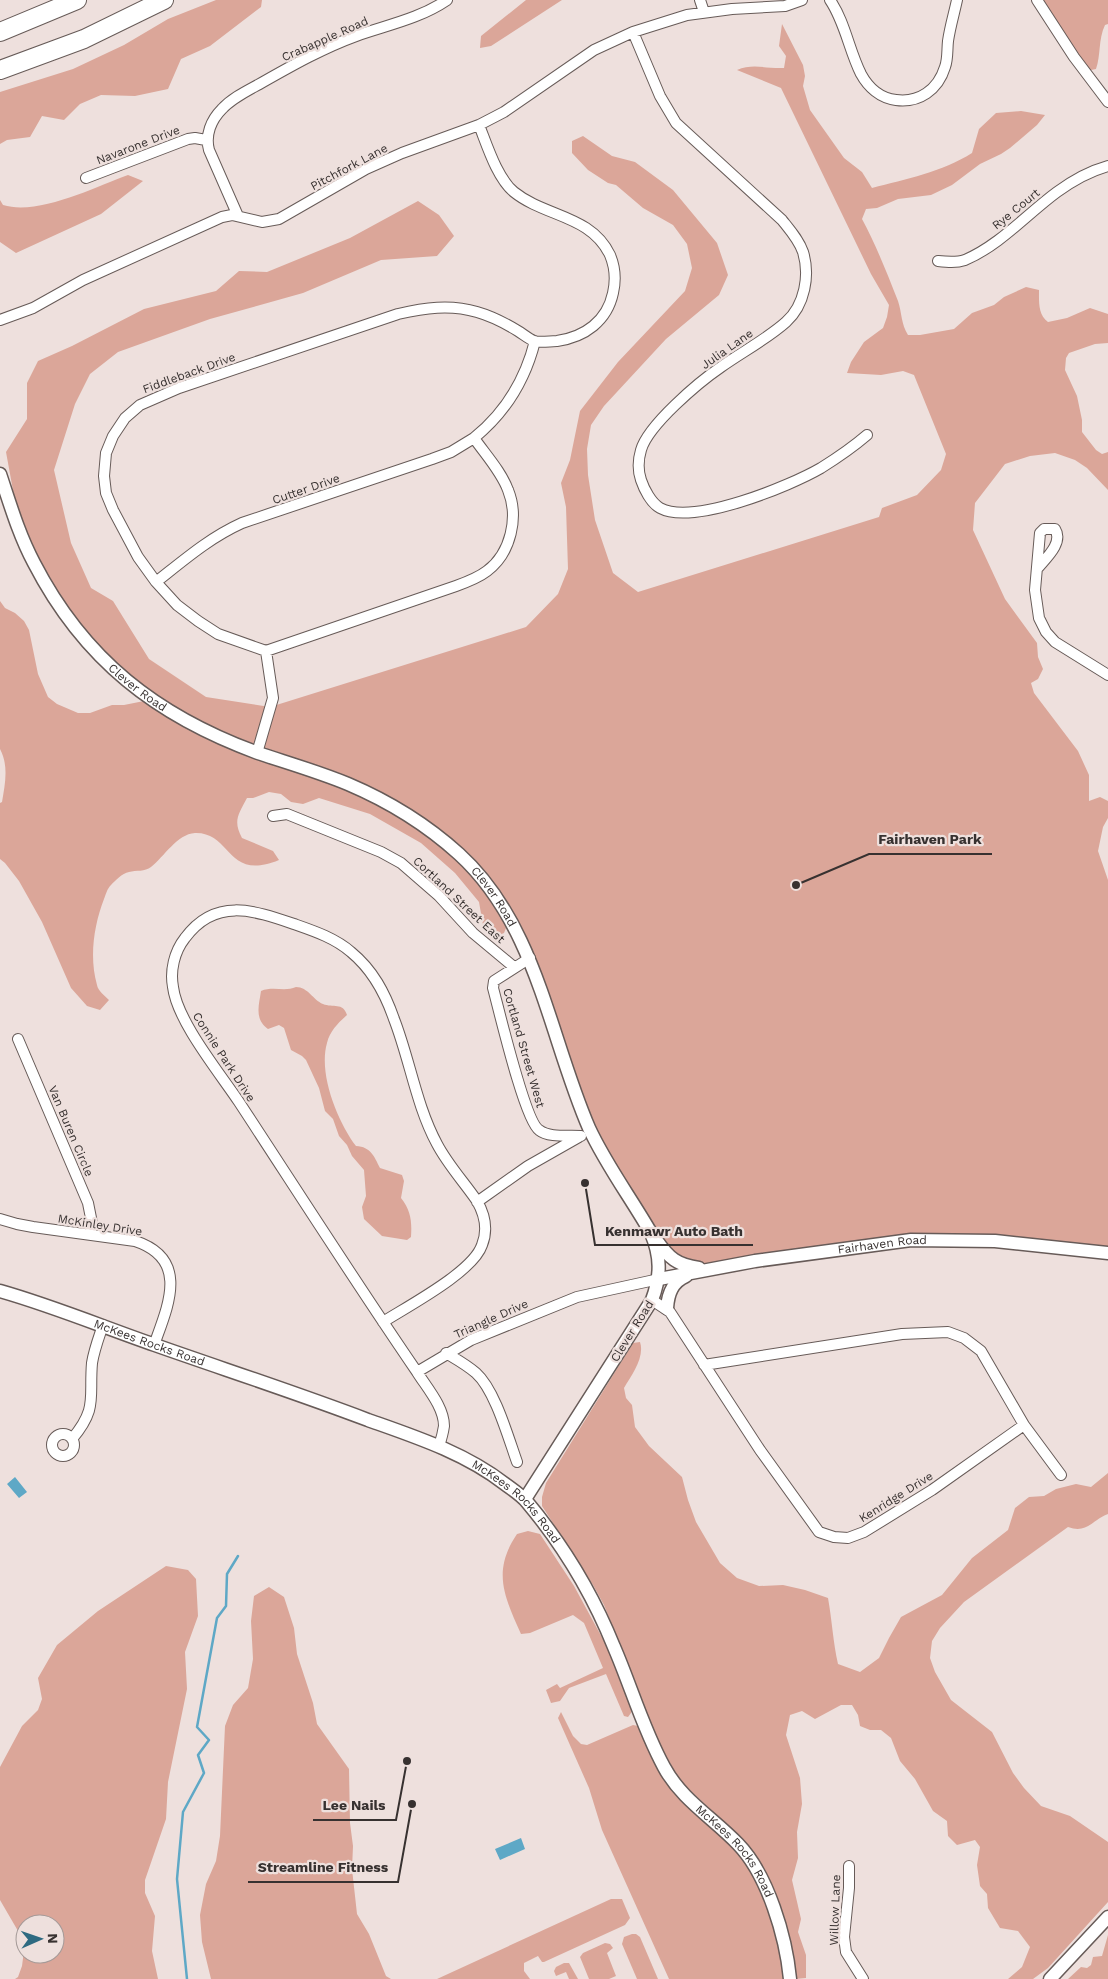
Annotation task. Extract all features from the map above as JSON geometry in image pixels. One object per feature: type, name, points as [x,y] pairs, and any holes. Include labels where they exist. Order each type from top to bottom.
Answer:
[{"type":"highway","points":[[4,30],[77,0]]},
{"type":"highway","points":[[0,70],[84,38],[164,0]]},
{"type":"street","name":"Crabapple Road","points":[[206,140],[213,121],[233,99],[302,60],[354,37],[420,15],[448,0]]},
{"type":"street","points":[[700,0],[704,12]]},
{"type":"street","name":"Pitchfork Lane","points":[[0,320],[33,308],[83,280],[222,217],[232,215],[262,222],[280,219],[366,169],[402,153],[478,125],[504,112],[594,50],[633,32],[687,14],[785,6],[802,0]]},
{"type":"street","points":[[830,0],[837,10],[861,74],[870,88],[880,95],[894,100],[908,100],[921,97],[932,90],[941,78],[946,66],[948,42],[957,0]]},
{"type":"street","points":[[1036,0],[1074,58],[1108,102]]},
{"type":"street","name":"Julia Lane","points":[[633,32],[660,96],[676,123],[782,220],[794,235],[802,250],[806,264],[803,294],[797,308],[788,321],[719,368],[676,405],[647,438],[640,450],[638,465],[642,481],[650,497],[658,507],[671,512],[695,512],[721,506],[767,492],[820,468],[856,445],[867,435]]},
{"type":"street","points":[[258,752],[273,698],[266,651],[472,580],[488,570],[502,555],[510,538],[513,506],[508,490],[500,476],[474,438],[489,426],[508,404],[522,379],[535,341],[565,340],[585,333],[595,326],[608,308],[615,284],[612,260],[599,238],[590,230],[514,192],[502,176],[478,125]]},
{"type":"street","name":"Navarone Drive","points":[[86,178],[188,139],[206,140]]},
{"type":"street","points":[[206,140],[238,216]]},
{"type":"street","name":"Rye Court","points":[[938,261],[964,260],[993,244],[1057,192],[1077,179],[1108,166]]},
{"type":"street","name":"Fiddleback Drive","points":[[266,651],[218,634],[198,622],[177,605],[156,582],[138,557],[113,510],[106,493],[104,476],[106,453],[113,436],[125,418],[140,405],[158,396],[398,314],[419,309],[442,307],[476,312],[495,319],[535,341]]},
{"type":"street","name":"Cutter Drive","points":[[156,582],[205,543],[223,532],[251,520],[451,452],[474,438]]},
{"type":"street","name":"Clever Road","points":[[0,474],[20,534],[47,587],[99,655],[139,692],[167,711],[196,726],[258,752],[348,784],[416,820],[460,854],[483,880],[503,907],[530,958],[586,1133],[651,1233],[659,1256],[658,1279],[652,1300],[525,1499]]},
{"type":"street","points":[[1037,569],[1036,605],[1039,618],[1046,632],[1055,642],[1108,675]]},
{"type":"street","name":"Cortland Street East","points":[[273,816],[287,814],[381,852],[401,863],[439,896],[473,933],[514,967]]},
{"type":"street","name":"Connie Park Drive","points":[[383,1322],[456,1274],[476,1257],[482,1247],[486,1224],[477,1202],[454,1172],[436,1143],[417,1094],[397,1026],[381,986],[367,967],[350,951],[319,933],[250,910],[222,912],[207,917],[194,927],[182,941],[175,958],[172,976],[173,991],[181,1013],[383,1322],[417,1372]]},
{"type":"street","name":"Cortland Street West","points":[[530,958],[497,978],[493,988],[530,1117],[538,1130],[543,1132],[586,1133]]},
{"type":"street","name":"Van Buren Circle","points":[[18,1039],[88,1203],[92,1224],[90,1235]]},
{"type":"street","points":[[477,1202],[528,1166],[586,1133]]},
{"type":"street","name":"McKinley Drive","points":[[0,1218],[16,1224],[135,1241],[145,1244],[155,1251],[162,1259],[172,1281],[171,1295],[154,1345]]},
{"type":"street","points":[[651,1233],[674,1261],[687,1266],[709,1269]]},
{"type":"street","name":"Fairhaven Road","points":[[658,1279],[695,1271],[911,1240],[996,1241],[1108,1253]]},
{"type":"street","points":[[667,1308],[668,1296],[673,1286],[680,1278],[695,1271]]},
{"type":"street","name":"Triangle Drive","points":[[417,1372],[446,1353],[472,1340],[577,1297],[658,1279]]},
{"type":"street","name":"McKees Rocks Road","points":[[0,1291],[294,1392],[440,1446],[493,1474],[525,1499],[574,1568],[596,1606],[664,1767],[682,1793],[740,1846],[754,1866],[777,1920],[787,1956],[790,1979]]},
{"type":"street","name":"Kenridge Drive","points":[[652,1300],[667,1308],[760,1450],[819,1532],[834,1537],[848,1538],[864,1532],[932,1490],[1024,1425]]},
{"type":"street","points":[[72,1439],[86,1419],[91,1406],[92,1360],[103,1325]]},
{"type":"street","points":[[704,1365],[902,1334],[948,1332],[964,1338],[981,1351],[1024,1425],[1062,1475]]},
{"type":"street","points":[[446,1353],[468,1366],[484,1383],[518,1462]]},
{"type":"street","points":[[417,1372],[440,1409],[444,1428],[440,1446]]},
{"type":"street","name":"Willow Lane","points":[[849,1866],[849,1888],[844,1937],[846,1952],[863,1979]]},
{"type":"street","points":[[1050,1979],[1108,1917]]},
{"type":"shaded area","points":[[216,0],[262,0],[261,7],[210,46],[181,59],[168,89],[135,96],[101,95],[80,104],[64,120],[42,116],[30,137],[7,140],[0,144],[0,92],[73,69],[124,45],[168,19]]},
{"type":"shaded area","points":[[526,0],[562,0],[491,46],[480,48],[481,36]]},
{"type":"shaded area","points":[[1040,0],[1108,0],[1108,24],[1105,25],[1100,42],[1096,69],[1086,71]]},
{"type":"shaded area","points":[[782,24],[803,65],[805,76],[803,86],[810,110],[844,158],[862,172],[872,188],[936,170],[972,153],[979,129],[996,113],[1021,111],[1045,115],[1037,125],[1010,148],[980,164],[952,185],[931,195],[898,199],[877,208],[866,209],[862,219],[877,249],[894,291],[908,335],[920,335],[954,329],[972,313],[994,305],[1004,297],[1026,287],[1039,290],[1039,304],[1042,316],[1048,322],[1067,318],[1090,308],[1108,314],[1108,343],[1095,344],[1069,353],[1066,358],[1065,370],[1077,396],[1082,420],[1082,432],[1096,450],[1102,454],[1108,452],[1108,490],[1087,468],[1075,460],[1055,453],[1030,456],[1005,464],[975,503],[973,530],[1005,599],[1037,643],[1038,657],[1043,669],[1038,679],[1031,683],[1034,693],[1078,751],[1089,775],[1089,801],[1100,797],[1108,801],[1108,818],[1103,827],[1098,851],[1108,880],[1108,1253],[953,1240],[709,1269],[674,1261],[591,1131],[530,958],[483,880],[416,820],[167,710],[72,622],[21,534],[6,452],[27,419],[27,383],[38,361],[72,346],[144,309],[216,291],[239,271],[267,272],[350,238],[418,201],[439,215],[454,236],[437,256],[381,260],[303,293],[210,319],[118,352],[90,374],[75,404],[54,470],[71,543],[91,588],[113,601],[149,659],[206,697],[270,707],[526,627],[558,594],[568,569],[566,507],[561,483],[570,460],[580,411],[618,362],[685,291],[692,268],[687,244],[673,225],[643,208],[616,185],[608,183],[588,170],[572,153],[572,141],[583,136],[612,156],[635,162],[673,190],[717,243],[728,275],[719,295],[666,339],[604,406],[591,425],[587,449],[588,475],[595,520],[613,573],[638,592],[879,517],[882,508],[917,495],[941,470],[946,454],[914,375],[903,371],[881,375],[847,373],[851,362],[864,342],[883,328],[889,305],[871,274],[781,88],[737,70],[754,67],[784,68],[786,56],[779,46]]},
{"type":"shaded area","points":[[128,175],[143,181],[101,214],[16,253],[0,242],[0,200],[3,205],[17,207],[49,204]]},
{"type":"shaded area","points":[[0,601],[5,608],[15,613],[24,621],[29,630],[38,674],[48,697],[57,704],[78,713],[90,713],[112,705],[144,701],[371,798],[458,856],[501,908],[506,928],[504,933],[494,938],[488,935],[483,925],[479,902],[455,873],[421,843],[370,814],[319,798],[303,804],[291,802],[281,794],[269,792],[253,798],[247,798],[237,822],[242,838],[273,851],[279,860],[262,865],[249,865],[239,861],[216,840],[207,835],[188,834],[182,837],[149,869],[126,873],[119,877],[110,887],[100,909],[95,930],[93,952],[93,963],[98,987],[109,1000],[100,1010],[87,1006],[71,988],[42,922],[19,881],[0,859],[0,803],[2,802],[6,775],[5,762],[0,749]]},
{"type":"shaded area","points":[[296,987],[304,989],[323,1004],[343,1008],[347,1015],[335,1027],[327,1043],[325,1069],[327,1083],[337,1111],[356,1146],[369,1150],[380,1168],[402,1175],[404,1181],[401,1198],[407,1207],[411,1221],[411,1237],[407,1240],[382,1236],[364,1219],[362,1207],[366,1196],[364,1170],[339,1136],[333,1119],[325,1111],[319,1088],[306,1060],[291,1050],[284,1028],[279,1025],[268,1029],[261,1021],[258,1012],[261,991]]},
{"type":"shaded area","points":[[640,1342],[641,1354],[639,1360],[624,1388],[626,1398],[632,1405],[635,1427],[649,1446],[682,1477],[696,1522],[720,1563],[737,1578],[759,1586],[783,1585],[828,1598],[838,1664],[860,1672],[879,1658],[901,1617],[942,1595],[972,1558],[1008,1530],[1015,1508],[1029,1497],[1044,1496],[1056,1489],[1076,1484],[1091,1487],[1108,1473],[1108,1514],[1085,1528],[1075,1529],[1068,1527],[964,1602],[940,1628],[932,1641],[930,1658],[935,1672],[951,1700],[992,1732],[1013,1773],[1024,1788],[1041,1806],[1070,1816],[1108,1842],[1108,1902],[1048,1968],[1033,1979],[1008,1979],[1022,1967],[1030,1947],[1018,1931],[1000,1928],[988,1908],[987,1894],[980,1886],[977,1865],[980,1847],[975,1840],[957,1845],[948,1836],[947,1821],[933,1811],[915,1779],[900,1761],[891,1738],[881,1730],[870,1730],[860,1726],[858,1715],[852,1705],[841,1705],[815,1719],[802,1711],[790,1715],[786,1735],[800,1778],[802,1804],[797,1832],[798,1858],[792,1880],[801,1919],[798,1932],[806,1955],[806,1978],[795,1979],[750,1849],[735,1832],[680,1781],[659,1743],[604,1605],[542,1506],[542,1497],[546,1483],[633,1343]]},
{"type":"shaded area","points":[[528,1531],[540,1534],[574,1586],[611,1654],[632,1708],[628,1717],[624,1716],[606,1674],[569,1688],[560,1701],[551,1703],[546,1690],[557,1684],[560,1688],[603,1668],[584,1623],[573,1615],[530,1633],[521,1634],[506,1595],[503,1584],[503,1572],[509,1547],[517,1534]]},
{"type":"shaded area","points":[[166,1566],[188,1570],[196,1579],[198,1616],[185,1652],[187,1689],[168,1782],[166,1819],[145,1880],[145,1893],[155,1916],[152,1951],[158,1979],[15,1979],[18,1977],[22,1964],[65,1964],[65,1914],[15,1914],[15,1926],[0,1900],[0,1767],[22,1726],[38,1710],[42,1699],[38,1678],[57,1645],[98,1611]]},
{"type":"shaded area","points":[[269,1587],[284,1597],[294,1628],[297,1654],[313,1703],[317,1724],[349,1769],[350,1823],[353,1846],[352,1869],[357,1914],[369,1934],[386,1976],[391,1979],[211,1979],[202,1942],[200,1915],[206,1884],[216,1861],[220,1836],[225,1726],[233,1705],[248,1688],[253,1659],[251,1621],[254,1596]]},
{"type":"shaded area","points":[[561,1712],[573,1736],[581,1744],[587,1745],[633,1725],[638,1726],[646,1742],[647,1749],[737,1848],[764,1894],[778,1941],[785,1979],[669,1979],[602,1830],[589,1788],[558,1718]]},
{"type":"shaded area","points":[[611,1899],[622,1899],[630,1918],[625,1925],[544,1962],[538,1956],[524,1963],[524,1971],[530,1979],[437,1979]]},
{"type":"shaded area","points":[[632,1934],[640,1937],[658,1979],[637,1979],[622,1944],[624,1937]]},
{"type":"shaded area","points":[[1108,1935],[1108,1979],[1068,1979],[1081,1967],[1087,1968],[1091,1965],[1093,1957],[1102,1956]]},
{"type":"shaded area","points":[[605,1943],[610,1944],[613,1948],[607,1953],[616,1976],[609,1979],[589,1979],[580,1957],[583,1953]]},
{"type":"shaded area","points":[[569,1963],[578,1979],[569,1979],[566,1972],[556,1976],[554,1971],[556,1967]]},
{"type":"water","points":[[15,1477],[27,1492],[19,1498],[7,1484]]},
{"type":"water","points":[[521,1838],[525,1849],[500,1860],[495,1849]]},
{"type":"waterway","points":[[187,1979],[177,1879],[183,1812],[204,1773],[198,1755],[209,1740],[197,1727],[217,1618],[226,1606],[227,1574],[238,1556]]},
{"type":"place","name":"Fairhaven Park","points":[[796,885]]},
{"type":"place","name":"Kenmawr Auto Bath","points":[[585,1183]]},
{"type":"place","name":"Lee Nails","points":[[407,1761]]},
{"type":"place","name":"Streamline Fitness","points":[[412,1804]]}]
